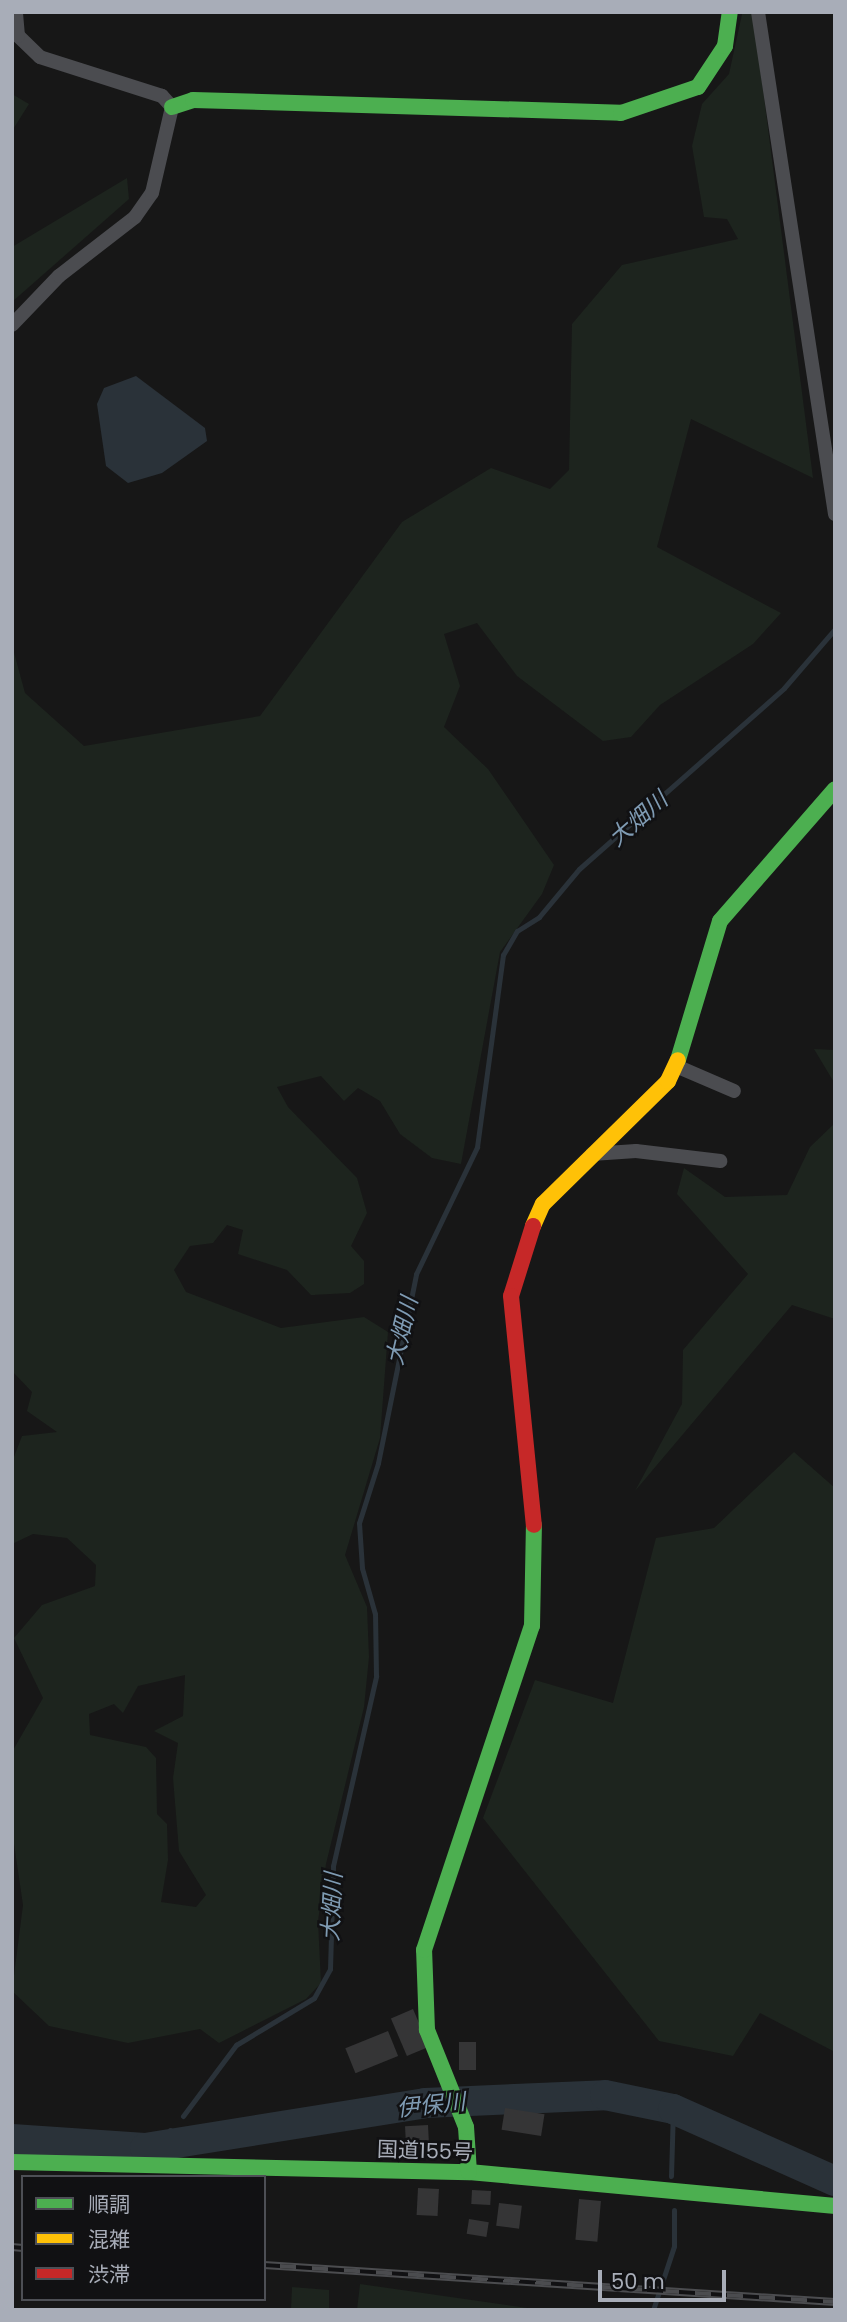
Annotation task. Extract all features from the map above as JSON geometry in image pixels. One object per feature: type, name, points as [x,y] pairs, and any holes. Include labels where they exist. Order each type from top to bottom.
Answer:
[{"type":"main road","points":[[172,107],[193,100],[621,113],[698,87],[725,46],[730,12]]},
{"type":"main road","points":[[469,2172],[460,2108],[454,2087],[428,2031],[421,1989],[424,1950],[532,1626],[535,1499],[511,1296],[520,1254],[543,1204],[591,1154],[643,1112],[676,1066],[720,921],[835,789]]},
{"type":"main road","name":"国道155号","points":[[12,2162],[469,2172],[835,2206]]},
{"type":"street","points":[[12,325],[59,276],[141,209],[158,174],[172,107],[162,96],[40,57],[18,36],[16,12]]},
{"type":"street","points":[[758,12],[835,514]]},
{"type":"street","points":[[676,1066],[734,1091]]},
{"type":"street","points":[[591,1154],[636,1151],[720,1161]]},
{"type":"shaded area","points":[[753,12],[813,478],[691,419],[657,547],[781,613],[753,644],[660,705],[631,737],[603,741],[517,676],[477,623],[444,634],[460,686],[444,727],[488,769],[554,865],[542,894],[500,952],[461,1164],[432,1158],[400,1134],[380,1101],[358,1088],[344,1101],[321,1076],[277,1087],[288,1107],[357,1178],[367,1213],[351,1246],[364,1261],[364,1284],[350,1293],[311,1295],[287,1270],[238,1254],[243,1230],[227,1225],[213,1243],[190,1246],[174,1270],[186,1292],[281,1328],[364,1317],[388,1332],[380,1438],[345,1555],[367,1607],[369,1657],[364,1707],[326,1864],[318,1921],[321,1983],[306,1999],[219,2043],[200,2029],[128,2043],[49,2026],[12,1991],[23,1905],[12,1830],[12,1752],[43,1698],[14,1638],[42,1605],[95,1586],[96,1565],[67,1538],[33,1534],[12,1544],[12,1462],[22,1436],[57,1432],[27,1411],[32,1392],[12,1371],[12,645],[25,693],[84,746],[260,716],[402,522],[491,468],[550,489],[569,470],[572,324],[622,265],[738,239],[727,219],[704,217],[692,146],[702,104],[729,74],[742,14]],"holes":[[[185,1675],[183,1716],[154,1731],[178,1743],[173,1778],[179,1851],[206,1895],[196,1907],[161,1902],[168,1860],[167,1824],[157,1814],[156,1758],[146,1747],[90,1735],[89,1714],[114,1704],[123,1713],[138,1686]]]},
{"type":"shaded area","points":[[12,94],[29,104],[12,131]]},
{"type":"shaded area","points":[[127,178],[129,199],[12,302],[12,247]]},
{"type":"shaded area","points":[[136,376],[205,428],[207,441],[162,473],[128,483],[106,466],[97,404],[104,388]]},
{"type":"shaded area","points":[[814,1049],[835,1050],[835,1084]]},
{"type":"shaded area","points":[[835,1123],[835,1319],[792,1305],[635,1491],[682,1404],[683,1350],[748,1274],[677,1194],[684,1168],[725,1197],[787,1195],[810,1147]]},
{"type":"shaded area","points":[[794,1452],[835,1488],[835,2052],[760,2013],[733,2056],[659,2041],[483,1818],[535,1680],[613,1703],[656,1538],[714,1528]]},
{"type":"shaded area","points":[[360,2284],[542,2310],[357,2310]]},
{"type":"shaded area","points":[[292,2287],[329,2290],[329,2310],[291,2310]]},
{"type":"building","points":[[413,2009],[429,2047],[407,2056],[391,2018]]},
{"type":"building","points":[[388,2031],[398,2056],[355,2073],[345,2048]]},
{"type":"building","points":[[459,2042],[476,2042],[476,2070],[459,2070]]},
{"type":"building","points":[[505,2108],[545,2114],[541,2136],[502,2130]]},
{"type":"building","points":[[428,2125],[429,2147],[406,2148],[405,2126]]},
{"type":"building","points":[[418,2188],[439,2189],[438,2216],[417,2215]]},
{"type":"building","points":[[472,2190],[491,2191],[490,2205],[471,2204]]},
{"type":"building","points":[[579,2199],[601,2201],[597,2242],[575,2240]]},
{"type":"building","points":[[499,2203],[522,2206],[519,2229],[496,2226]]},
{"type":"building","points":[[469,2219],[489,2222],[486,2237],[467,2234]]},
{"type":"waterway","name":"大畑川","points":[[183,2116],[236,2045],[314,1998],[330,1969],[333,1866],[376,1676],[375,1614],[362,1568],[359,1523],[378,1463],[416,1274],[477,1147],[503,955],[517,931],[539,917],[579,869],[784,688],[835,629]]},
{"type":"waterway","name":"伊保川","points":[[12,2139],[145,2148],[425,2103],[605,2095],[673,2109],[835,2181]]},
{"type":"waterway","points":[[671,2176],[673,2109]]},
{"type":"waterway","name":"大畑川","points":[[169,2142],[170,2130]]},
{"type":"waterway","points":[[653,2310],[674,2246],[674,2210]]},
{"type":"railway","points":[[12,2247],[21,2248]]},
{"type":"railway","points":[[266,2265],[835,2302]]},
{"type":"traffic: fast","points":[[172,107],[193,100],[621,113],[698,87],[725,46],[730,12]]},
{"type":"traffic: fast","points":[[678,1060],[720,921],[835,789]]},
{"type":"traffic: fast","points":[[469,2172],[466,2127],[427,2030],[424,1950],[532,1626],[534,1525]]},
{"type":"traffic: fast","points":[[12,2162],[469,2172],[835,2206]]},
{"type":"traffic: slow","points":[[533,1226],[543,1204],[668,1081],[678,1060]]},
{"type":"traffic: jam","points":[[533,1226],[511,1296],[534,1525]]}]
